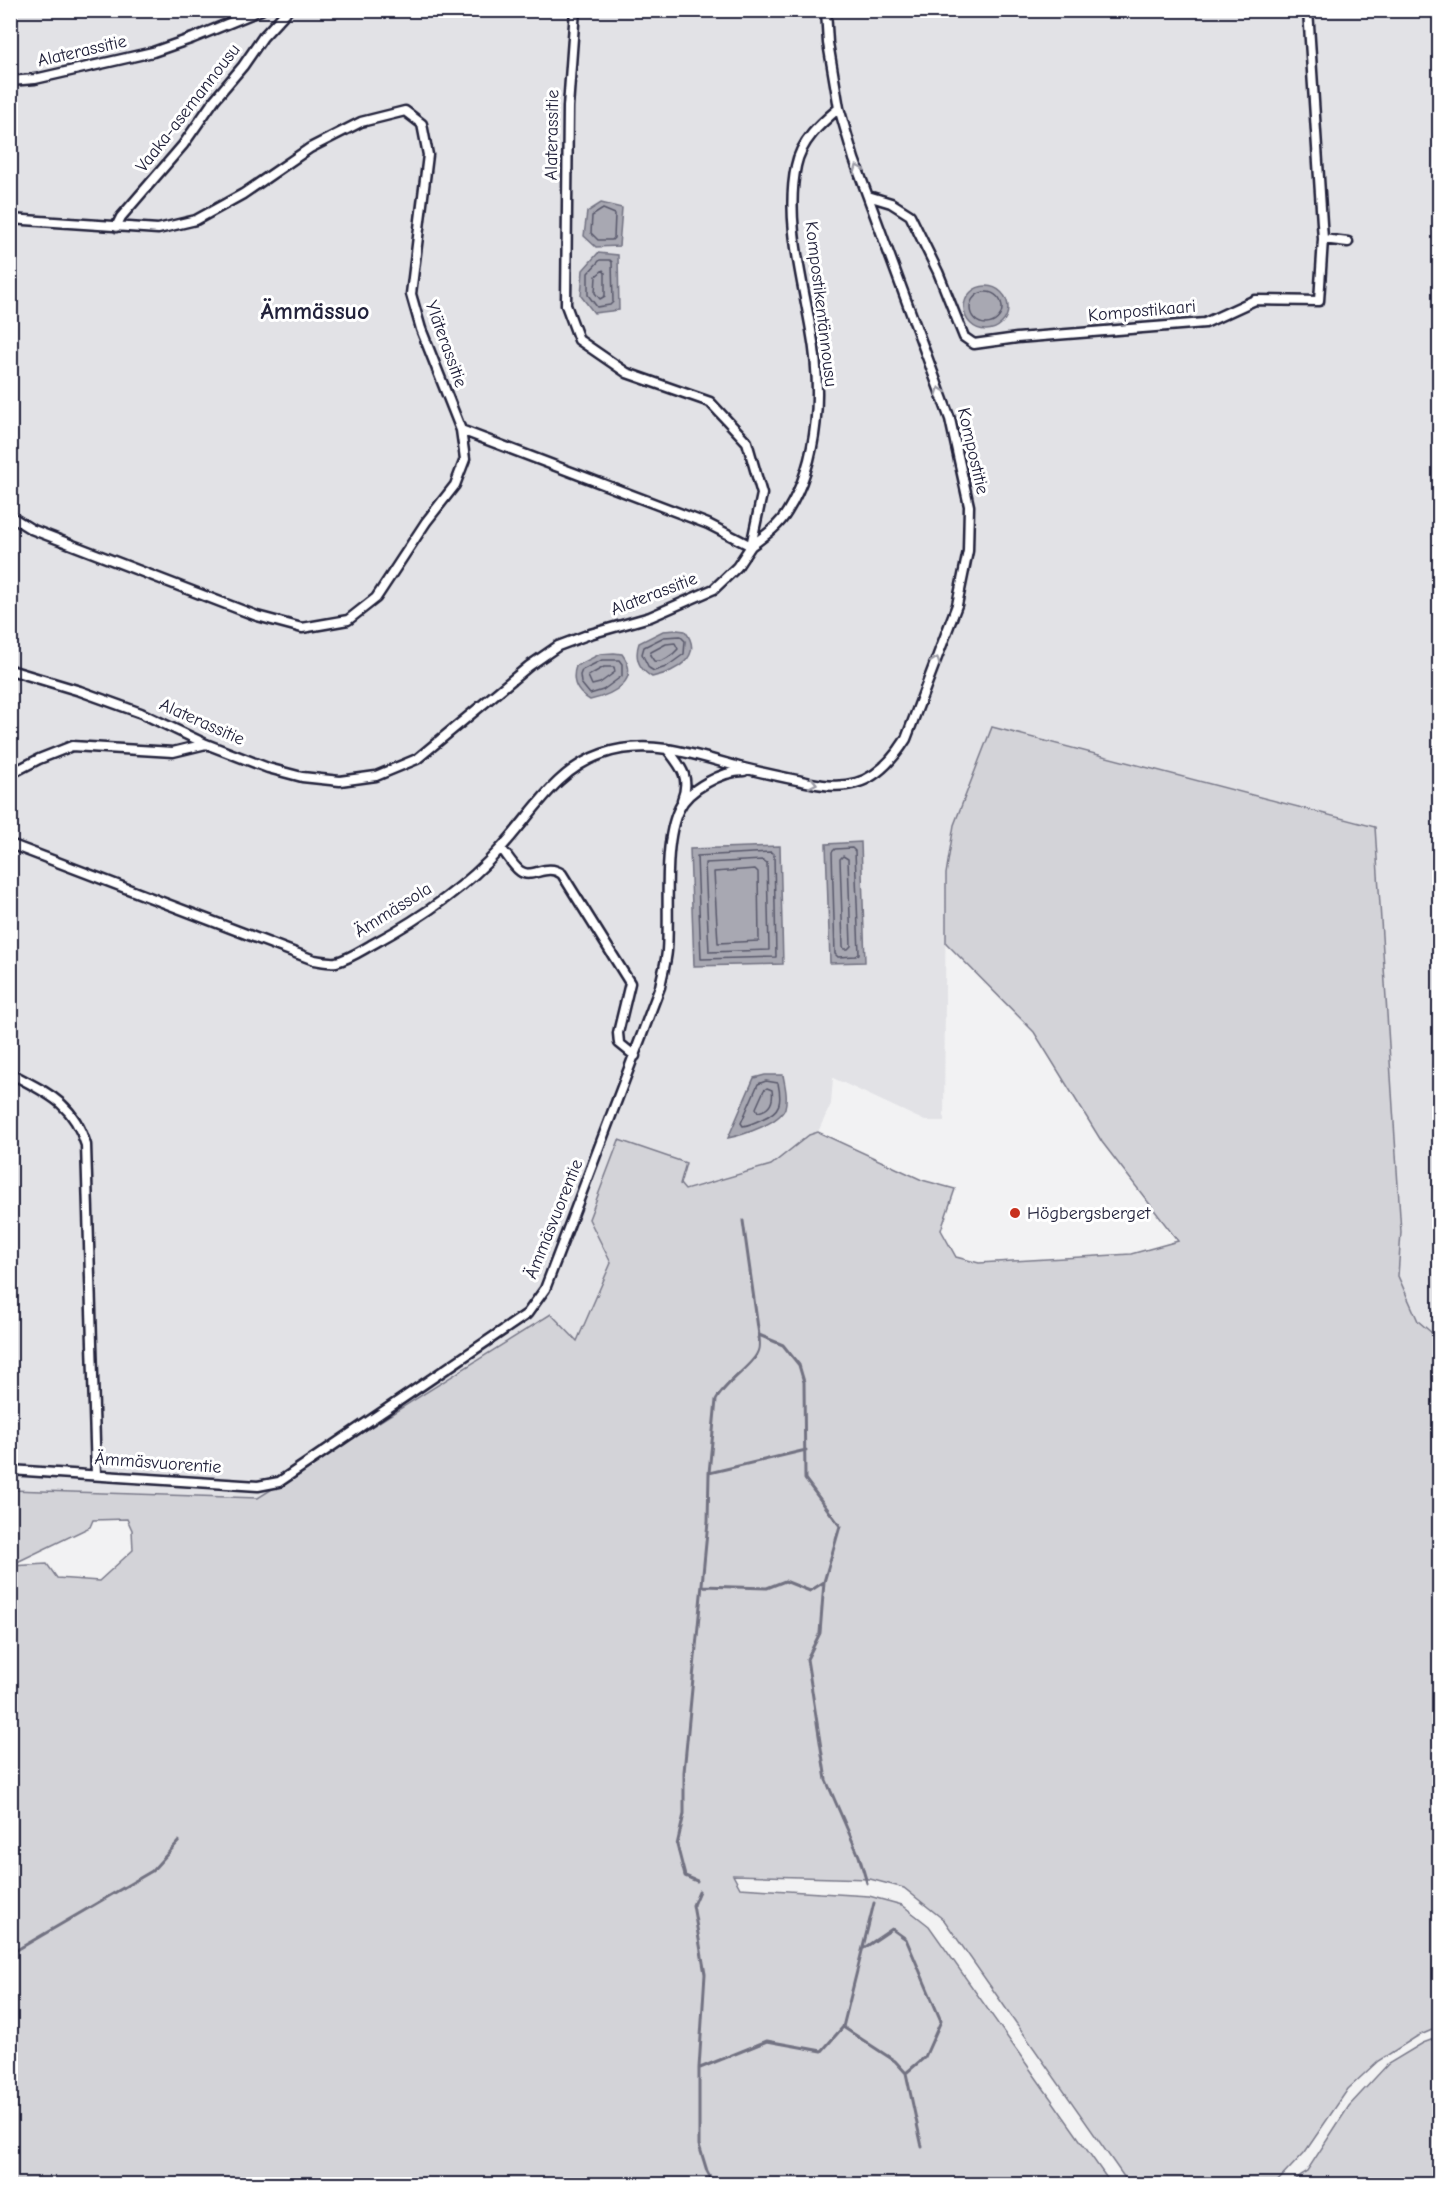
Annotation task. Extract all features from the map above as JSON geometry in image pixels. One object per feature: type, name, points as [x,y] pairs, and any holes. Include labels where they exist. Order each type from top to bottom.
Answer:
[{"type":"street","name":"Alaterassitie","points":[[10,81],[35,79],[153,52],[261,10]]},
{"type":"street","name":"Vaaka-asemannousu","points":[[116,227],[121,217],[183,145],[214,99],[243,66],[263,37],[288,10]]},
{"type":"street","name":"Alaterassitie","points":[[10,670],[141,713],[206,744],[268,768],[302,777],[340,781],[376,776],[417,759],[530,666],[558,646],[590,634],[650,618],[714,589],[737,567],[751,546],[762,494],[747,442],[710,402],[627,373],[579,340],[566,305],[568,107],[575,10]]},
{"type":"street","name":"Kompostitie","points":[[756,771],[826,786],[856,783],[876,773],[894,758],[906,739],[957,605],[968,551],[969,506],[951,419],[854,159],[838,108],[828,43],[826,10]]},
{"type":"street","name":"Kompostikaari","points":[[868,196],[891,203],[910,215],[938,272],[964,337],[974,344],[1017,338],[1205,323],[1255,300],[1319,301],[1323,239],[1308,10]]},
{"type":"street","name":"Kompostikentännousu","points":[[751,546],[768,533],[786,514],[801,484],[811,449],[816,418],[816,371],[812,332],[794,244],[796,165],[807,139],[838,108]]},
{"type":"street","name":"Yläterassitie","points":[[10,219],[158,230],[196,219],[243,194],[310,148],[361,122],[405,111],[422,124],[429,155],[411,294],[421,329],[461,430],[465,459],[455,485],[426,522],[376,598],[348,620],[302,628],[257,616],[31,529],[10,516]]},
{"type":"street","points":[[1323,239],[1348,242]]},
{"type":"street","points":[[461,430],[698,520],[751,546]]},
{"type":"street","points":[[10,774],[72,746],[173,752],[206,744]]},
{"type":"street","name":"Ämmässola","points":[[10,844],[314,960],[335,962],[398,930],[470,880],[565,774],[601,754],[641,746],[668,749],[756,771]]},
{"type":"street","name":"Ämmäsvuorentie","points":[[10,1470],[258,1486],[279,1482],[527,1314],[545,1289],[660,987],[667,953],[670,840],[687,781],[679,764],[668,749]]},
{"type":"street","points":[[680,806],[693,793],[718,777],[733,771],[756,771]]},
{"type":"street","points":[[501,848],[521,873],[529,874],[550,868],[562,874],[630,983],[618,1033],[619,1043],[635,1056]]},
{"type":"street","points":[[10,1073],[45,1090],[67,1108],[81,1127],[86,1145],[96,1475]]},
{"type":"shaded area","points":[[11,11],[1439,11],[1439,1339],[1418,1321],[1398,1276],[1401,1232],[1375,827],[992,727],[946,874],[944,1121],[925,1121],[833,1078],[831,1104],[818,1132],[809,1135],[771,1165],[684,1190],[680,1184],[611,1263],[577,1341],[551,1314],[258,1498],[11,1490]]},
{"type":"shaded area","points":[[992,727],[1375,827],[1401,1232],[1398,1276],[1418,1321],[1439,1339],[1439,2027],[1416,2037],[1378,2061],[1348,2089],[1305,2152],[1275,2184],[1129,2184],[944,1920],[904,1888],[870,1879],[733,1875],[740,1888],[869,1896],[902,1905],[929,1926],[1111,2184],[11,2184],[10,1566],[47,1564],[57,1578],[99,1581],[133,1550],[132,1530],[127,1519],[93,1520],[90,1527],[11,1565],[11,1490],[258,1498],[551,1314],[577,1341],[611,1263],[589,1219],[619,1140],[686,1163],[680,1184],[685,1190],[771,1165],[809,1135],[818,1132],[922,1180],[955,1189],[941,1230],[956,1257],[979,1263],[1131,1254],[1178,1241],[1102,1142],[1034,1032],[946,943],[946,874],[954,825]]},
{"type":"shaded area","points":[[1439,2037],[1439,2184],[1290,2184],[1307,2171],[1349,2106],[1388,2064],[1423,2043]]},
{"type":"water","points":[[601,203],[622,208],[619,246],[596,247],[584,236],[587,212]]},
{"type":"water","points":[[598,253],[618,255],[619,310],[594,313],[581,296],[583,270]]},
{"type":"water","points":[[986,286],[1002,292],[1008,308],[1002,324],[986,330],[970,324],[964,308],[970,292]]},
{"type":"water","points":[[663,631],[685,631],[690,640],[692,648],[689,656],[678,667],[652,677],[644,670],[637,658],[639,643]]},
{"type":"water","points":[[600,654],[622,654],[627,664],[629,672],[626,679],[615,690],[590,700],[576,686],[574,677],[576,666]]},
{"type":"water","points":[[861,842],[865,962],[830,963],[826,844]]},
{"type":"water","points":[[780,846],[783,964],[694,966],[690,849]]},
{"type":"water","points":[[765,1075],[783,1075],[785,1108],[776,1119],[769,1123],[728,1138],[754,1078]]},
{"type":"waterway","points":[[697,1881],[685,1876],[677,1845],[684,1814],[684,1772],[708,1522],[709,1473],[716,1400],[752,1361],[759,1349],[743,1221]]},
{"type":"waterway","points":[[759,1335],[783,1345],[799,1365],[804,1382],[805,1479],[840,1526],[824,1582],[820,1633],[807,1659],[826,1780],[859,1856],[867,1883]]},
{"type":"waterway","points":[[709,1473],[806,1450]]},
{"type":"waterway","points":[[702,1586],[767,1588],[785,1581],[810,1591],[824,1582]]},
{"type":"waterway","points":[[10,1954],[152,1871],[179,1841]]},
{"type":"waterway","points":[[699,1891],[693,1905],[705,1974],[699,2068],[699,2145],[707,2171],[714,2184]]},
{"type":"waterway","points":[[874,1903],[843,2027],[895,2061],[906,2073],[922,2147]]},
{"type":"waterway","points":[[864,1948],[892,1929],[906,1939],[941,2021],[925,2057],[906,2073]]},
{"type":"waterway","points":[[700,2068],[767,2041],[822,2051],[843,2027]]},
{"type":"place","name":"Högbergsberget","points":[[1015,1213]]},
{"type":"district","name":"Ämmässuo","points":[[315,311]]}]
